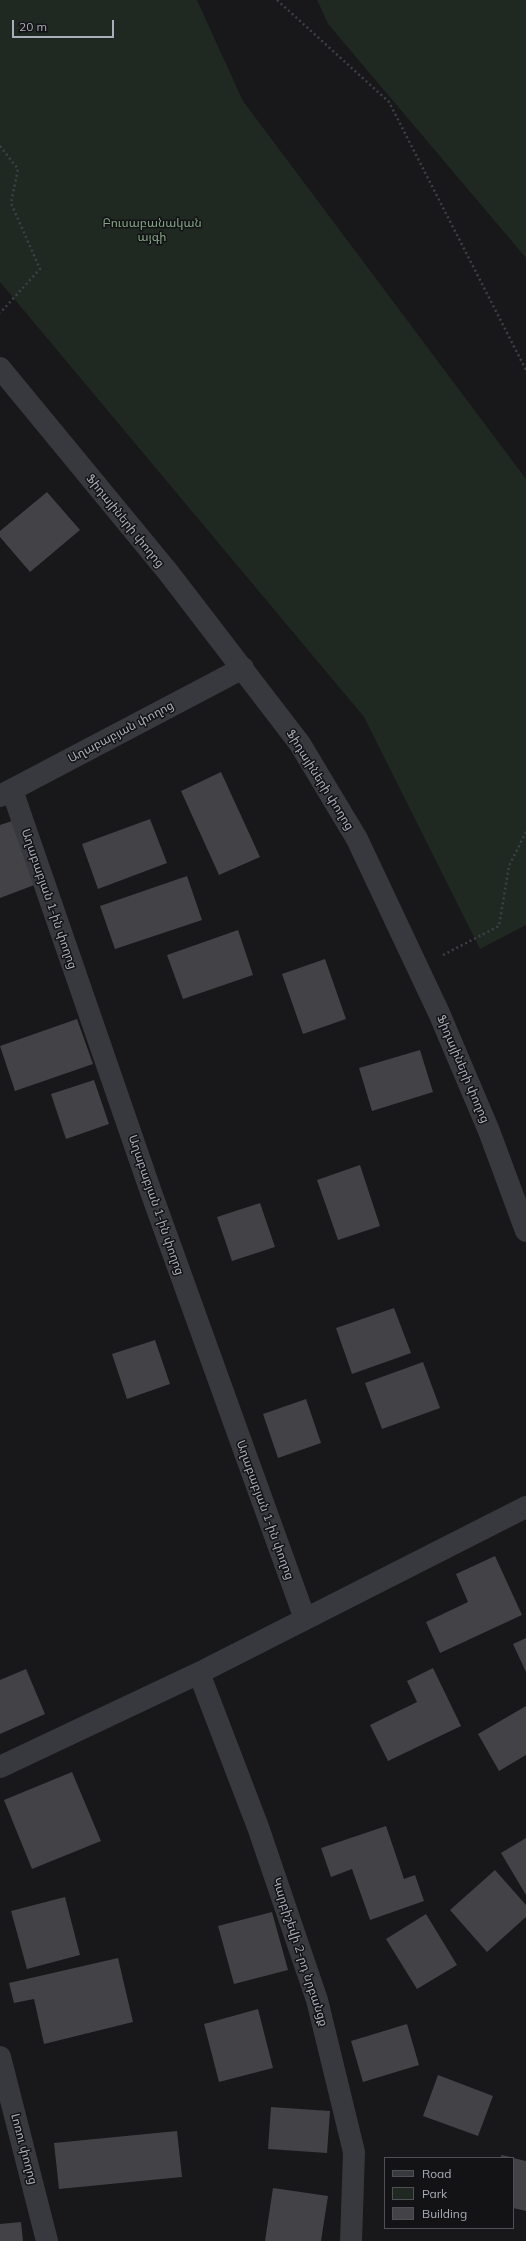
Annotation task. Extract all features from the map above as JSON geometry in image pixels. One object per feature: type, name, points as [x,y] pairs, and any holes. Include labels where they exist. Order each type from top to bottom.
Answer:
[{"type":"street","name":"Ֆիդայիների փողոց","points":[[0,368],[168,572],[300,744],[357,840],[418,967],[490,1130],[526,1231]]},
{"type":"street","name":"Աղաբաբյան փողոց","points":[[6,793],[243,668]]},
{"type":"street","name":"Աղաբաբյան 1-ին փողոց","points":[[6,793],[305,1619]]},
{"type":"street","points":[[0,1767],[199,1674],[526,1507]]},
{"type":"street","name":"Կարբիշեվի 2-րդ նրբանցք","points":[[199,1674],[258,1827],[317,2000],[354,2152],[351,2241]]},
{"type":"street","name":"Լոռու փողոց","points":[[0,2057],[47,2241]]},
{"type":"path","points":[[277,0],[389,102],[526,370]]},
{"type":"path","points":[[0,146],[18,169],[12,204],[40,269],[22,292],[0,313]]},
{"type":"path","points":[[418,967],[499,926],[509,866],[526,832]]},
{"type":"green space","name":"Բուսաբանական այգի","points":[[0,0],[197,0],[243,101],[526,479],[526,925],[480,949],[364,717],[0,282]]},
{"type":"green space","points":[[317,0],[526,0],[526,258],[328,24]]},
{"type":"building","points":[[47,492],[80,530],[30,572],[0,537],[0,531]]},
{"type":"building","points":[[221,772],[260,857],[219,875],[181,791]]},
{"type":"building","points":[[150,819],[167,863],[98,889],[82,844]]},
{"type":"building","points":[[12,821],[37,884],[0,898],[0,825]]},
{"type":"building","points":[[187,876],[202,920],[115,949],[100,906]]},
{"type":"building","points":[[238,930],[253,975],[183,999],[167,955]]},
{"type":"building","points":[[325,959],[346,1019],[303,1034],[282,974]]},
{"type":"building","points":[[77,1019],[93,1064],[15,1091],[0,1046]]},
{"type":"building","points":[[420,1050],[433,1092],[372,1111],[359,1068]]},
{"type":"building","points":[[94,1080],[109,1124],[66,1139],[51,1094]]},
{"type":"building","points":[[360,1165],[380,1226],[338,1240],[317,1180]]},
{"type":"building","points":[[260,1203],[275,1247],[232,1261],[217,1217]]},
{"type":"building","points":[[394,1308],[411,1353],[352,1374],[336,1328]]},
{"type":"building","points":[[155,1340],[170,1384],[127,1399],[112,1354]]},
{"type":"building","points":[[423,1362],[440,1408],[382,1429],[365,1383]]},
{"type":"building","points":[[306,1399],[321,1443],[278,1458],[263,1414]]},
{"type":"building","points":[[495,1556],[522,1615],[440,1653],[426,1622],[468,1602],[456,1574]]},
{"type":"building","points":[[526,1638],[526,1672],[513,1644]]},
{"type":"building","points":[[433,1668],[461,1726],[388,1761],[370,1725],[417,1702],[407,1681]]},
{"type":"building","points":[[26,1669],[45,1714],[0,1734],[0,1680]]},
{"type":"building","points":[[526,1706],[526,1755],[499,1771],[478,1734]]},
{"type":"building","points":[[72,1772],[101,1841],[32,1869],[4,1800]]},
{"type":"building","points":[[386,1826],[404,1879],[415,1875],[424,1901],[370,1920],[352,1869],[331,1877],[321,1848]]},
{"type":"building","points":[[526,1838],[526,1895],[501,1853]]},
{"type":"building","points":[[495,1870],[526,1905],[526,1917],[487,1952],[450,1910]]},
{"type":"building","points":[[65,1897],[80,1955],[27,1969],[11,1911]]},
{"type":"building","points":[[272,1912],[288,1970],[234,1984],[218,1926]]},
{"type":"building","points":[[426,1914],[457,1965],[417,1989],[386,1939]]},
{"type":"building","points":[[118,1958],[133,2022],[44,2044],[34,1999],[14,2003],[9,1983]]},
{"type":"building","points":[[258,2009],[273,2068],[219,2082],[204,2024]]},
{"type":"building","points":[[407,2024],[419,2065],[363,2082],[351,2041]]},
{"type":"building","points":[[438,2075],[493,2096],[478,2136],[423,2116]]},
{"type":"building","points":[[271,2107],[330,2111],[327,2153],[268,2149]]},
{"type":"building","points":[[177,2131],[182,2177],[59,2189],[54,2143]]},
{"type":"building","points":[[514,2158],[526,2161],[526,2211],[514,2208]]},
{"type":"building","points":[[273,2188],[328,2196],[321,2241],[265,2241]]},
{"type":"building","points":[[21,2222],[23,2241],[0,2241],[0,2224]]}]
